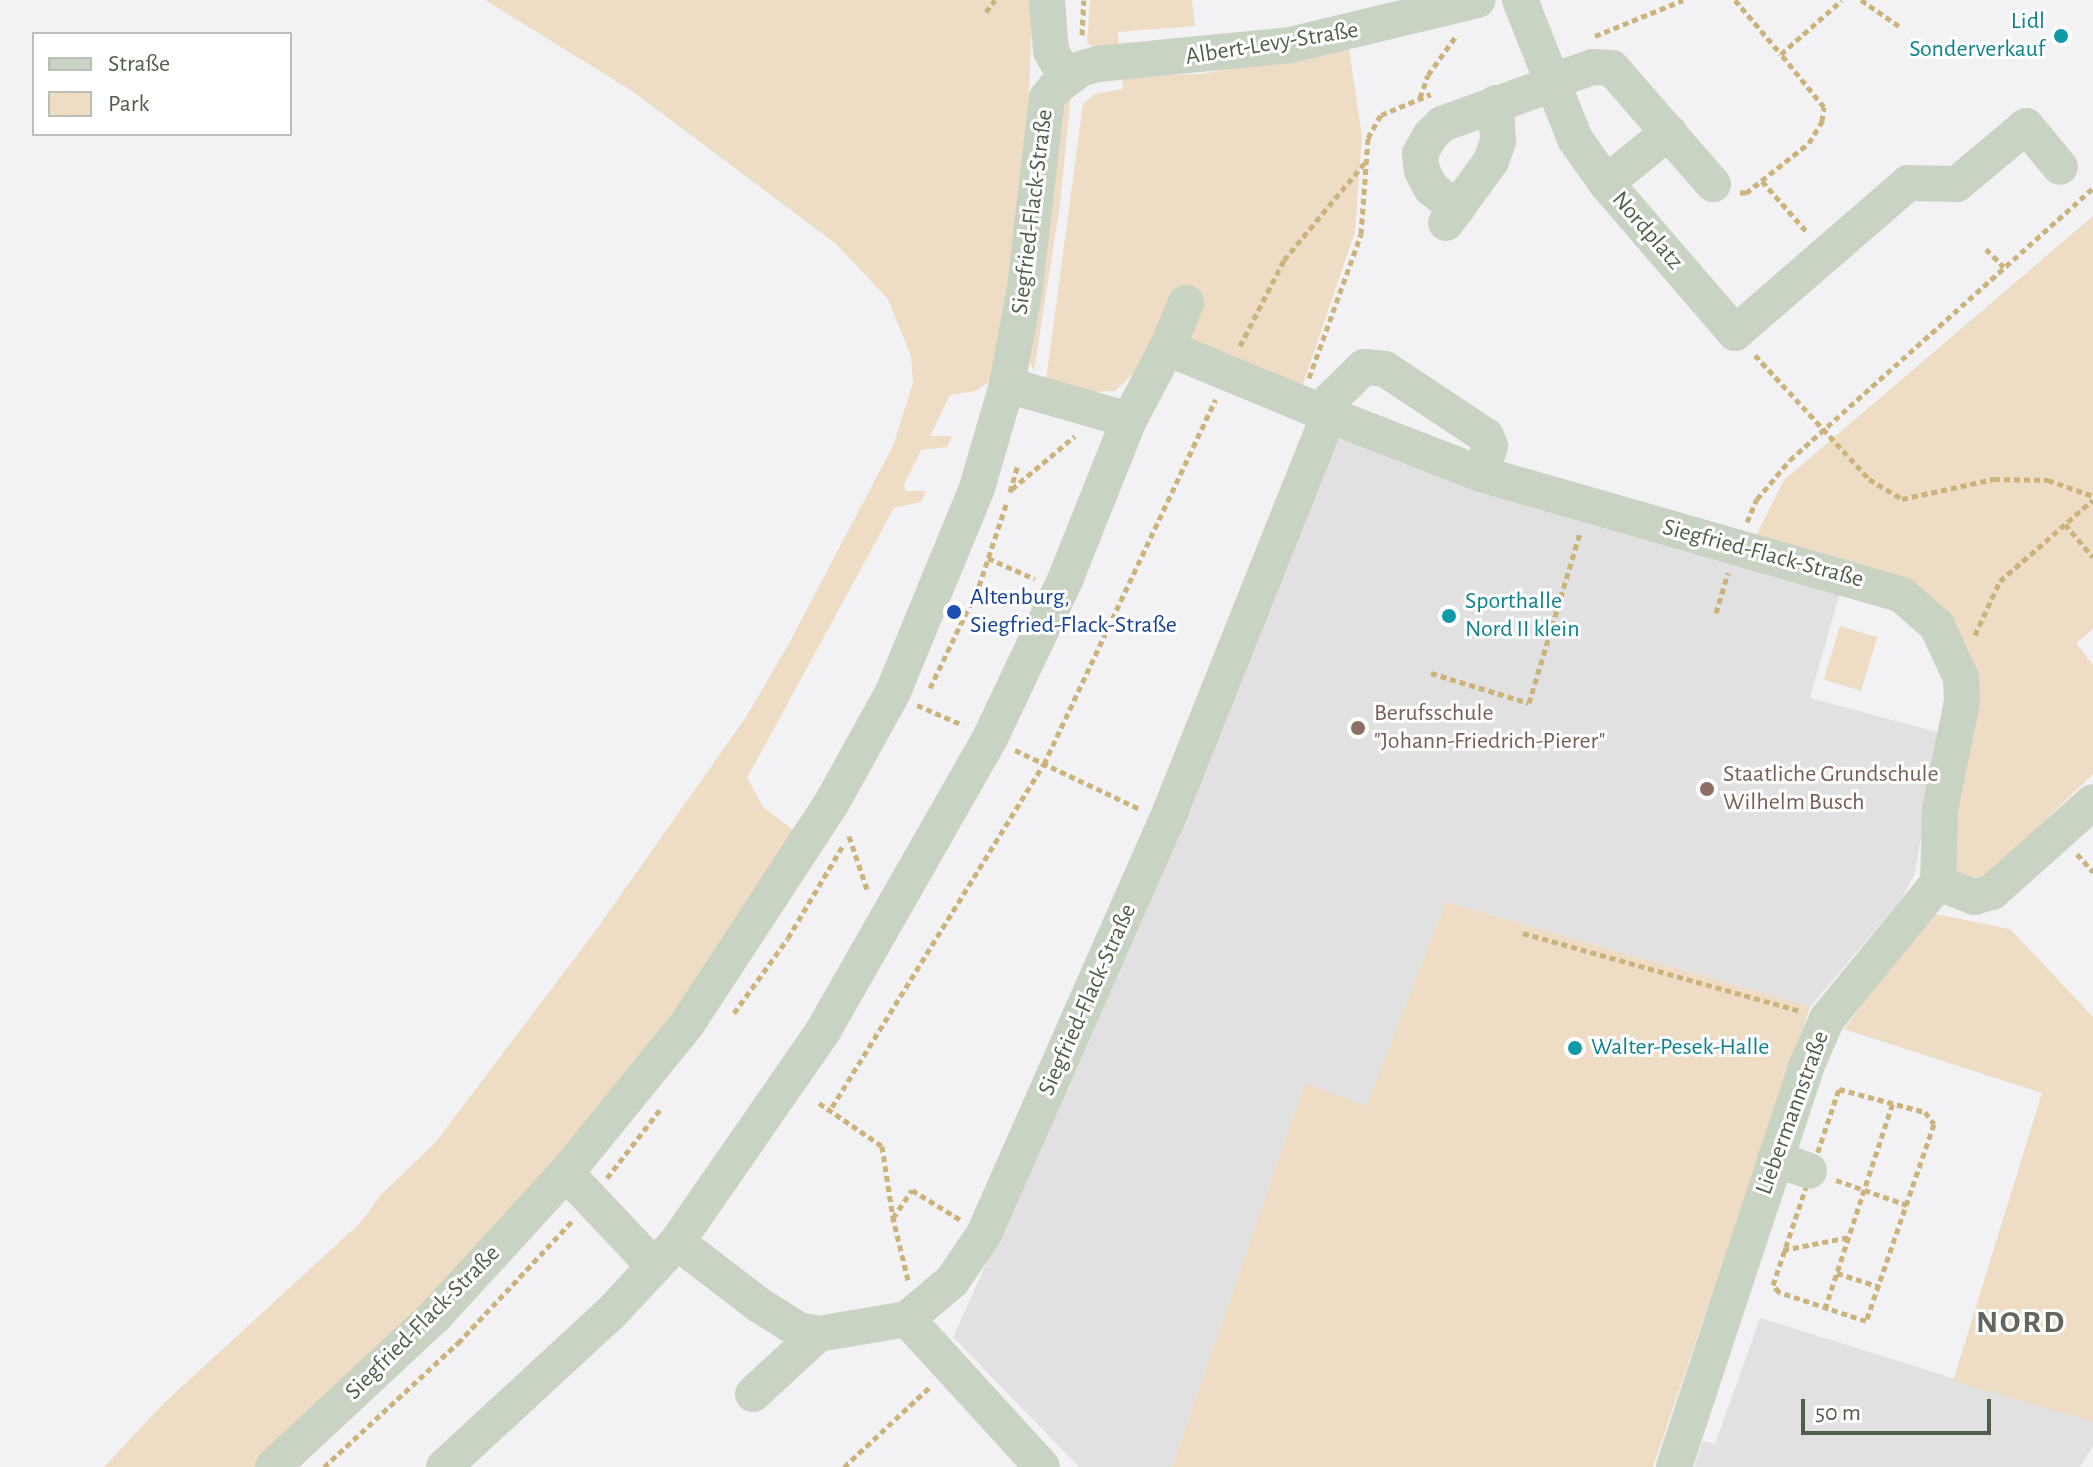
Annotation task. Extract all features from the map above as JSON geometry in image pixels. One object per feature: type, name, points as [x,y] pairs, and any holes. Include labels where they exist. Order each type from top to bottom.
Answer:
[{"type":"street","name":"Siegfried-Flack-Straße","points":[[273,1467],[434,1317],[566,1173],[687,1024],[838,791],[893,692],[962,534],[1007,385],[1025,287],[1047,98],[1066,78],[1051,51],[1047,0]]},
{"type":"street","name":"Nordplatz","points":[[1520,0],[1550,84],[1575,139],[1606,183],[1735,333]]},
{"type":"street","name":"Albert-Levy-Straße","points":[[1066,78],[1097,64],[1210,56],[1335,37],[1470,2]]},
{"type":"street","points":[[1496,103],[1498,142],[1491,161],[1451,216],[1431,188],[1420,154],[1442,124],[1496,103],[1550,84],[1593,67],[1612,68],[1713,184]]},
{"type":"street","points":[[1735,333],[1908,183],[1957,184],[2026,126],[2060,167]]},
{"type":"street","points":[[1606,183],[1669,132]]},
{"type":"street","points":[[444,1467],[666,1255],[823,1031],[990,738],[1060,590],[1116,415],[1167,348],[1186,303]]},
{"type":"street","name":"Siegfried-Flack-Straße","points":[[1167,348],[1481,474],[1902,595],[1937,626],[1961,678],[1962,702],[1940,809],[1938,883]]},
{"type":"street","points":[[1324,413],[1364,367],[1385,369],[1486,436],[1490,446],[1481,474]]},
{"type":"street","points":[[1007,385],[1116,415]]},
{"type":"street","name":"Siegfried-Flack-Straße","points":[[911,1315],[952,1281],[984,1234],[1126,917],[1256,598],[1324,413]]},
{"type":"street","points":[[1938,883],[1974,897],[1992,892],[2093,802]]},
{"type":"street","name":"Liebermannstraße","points":[[1674,1467],[1792,1165],[1827,1019],[1938,883]]},
{"type":"street","points":[[566,1173],[666,1255],[799,1330],[818,1334],[911,1315],[1042,1467]]},
{"type":"street","points":[[753,1394],[818,1334]]},
{"type":"path","points":[[986,12],[995,0]]},
{"type":"path","points":[[1713,184],[1746,193],[1809,143],[1824,107],[1735,0]]},
{"type":"path","points":[[1781,54],[1842,0]]},
{"type":"path","points":[[1861,0],[1899,26]]},
{"type":"path","points":[[1420,98],[1428,75],[1454,44],[1470,2]]},
{"type":"path","points":[[832,1107],[1044,764],[1228,372],[1284,260],[1367,160]]},
{"type":"path","points":[[1762,181],[1807,233]]},
{"type":"path","points":[[1716,613],[1736,548],[1757,499],[1824,430],[2093,188]]},
{"type":"path","points":[[1986,249],[2004,267]]},
{"type":"path","points":[[1735,333],[1869,479],[1902,499],[1994,479],[2048,480],[2093,498],[2000,581],[1961,678]]},
{"type":"path","points":[[1011,490],[1116,415]]},
{"type":"path","points":[[1431,673],[1529,703],[1588,505]]},
{"type":"path","points":[[2065,524],[2093,557]]},
{"type":"path","points":[[988,558],[1060,590]]},
{"type":"path","points":[[849,836],[881,930]]},
{"type":"path","points":[[1523,933],[1827,1019]]},
{"type":"path","points":[[1839,1089],[1925,1112],[1934,1124],[1866,1321],[1779,1292],[1773,1285],[1782,1250],[1792,1165],[1839,1089]]},
{"type":"path","points":[[1825,1309],[1893,1102]]},
{"type":"path","points":[[819,1103],[832,1107],[846,1124],[882,1146],[911,1315]]},
{"type":"path","points":[[1792,1165],[1907,1205]]},
{"type":"path","points":[[893,1218],[912,1190],[984,1234]]},
{"type":"path","points":[[1782,1250],[1849,1237]]},
{"type":"path","points":[[1837,1273],[1880,1287]]},
{"type":"path","points":[[844,1467],[952,1366]]},
{"type":"shaded area","points":[[1349,434],[1842,586],[1810,698],[1941,733],[1914,876],[1899,902],[1810,1007],[1446,902],[1366,1107],[1305,1084],[1172,1467],[1079,1467],[953,1337],[1105,1003],[1331,438]]},
{"type":"shaded area","points":[[1760,1318],[2093,1422],[2093,1446],[2080,1467],[1694,1467],[1703,1441],[1715,1444]]},
{"type":"green space","points":[[485,0],[1033,0],[1026,163],[992,380],[975,391],[950,395],[930,436],[952,436],[947,447],[921,450],[904,485],[906,491],[926,491],[921,502],[894,508],[747,778],[763,807],[806,840],[687,1024],[273,1467],[104,1467],[163,1404],[360,1223],[380,1196],[435,1143],[596,930],[746,717],[787,647],[893,446],[913,383],[911,356],[888,299],[836,244],[632,91]]},
{"type":"green space","points":[[1090,0],[1192,0],[1195,26],[1118,32],[1119,50],[1094,46],[1087,44]]},
{"type":"green space","points":[[1349,49],[1362,136],[1355,232],[1303,384],[1294,389],[1150,357],[1115,391],[1092,392],[1046,380],[1083,104],[1094,94],[1123,89],[1122,77],[1200,74]]},
{"type":"green space","points":[[1071,94],[1060,204],[1034,371],[1029,360],[1062,110]]},
{"type":"green space","points":[[2093,216],[2093,629],[2076,643],[2093,665],[2093,774],[1989,874],[1962,880],[1948,859],[1959,639],[1756,536],[1784,480]]},
{"type":"green space","points":[[1840,626],[1877,637],[1861,691],[1824,680]]},
{"type":"green space","points":[[1446,902],[1810,1007],[1653,1467],[1172,1467],[1305,1083],[1366,1106]]},
{"type":"green space","points":[[1931,913],[2010,929],[2093,1017],[2093,1422],[1953,1381],[2042,1093],[1844,1029]]},
{"type":"place","name":"Lidl Sonderverkauf","points":[[2061,36]]},
{"type":"place","name":"Altenburg, Siegfried-Flack-Straße","points":[[954,612]]},
{"type":"place","name":"Sporthalle Nord II klein","points":[[1449,616]]},
{"type":"place","name":"Berufsschule \"Johann-Friedrich-Pierer\"","points":[[1358,728]]},
{"type":"place","name":"Staatliche Grundschule Wilhelm Busch","points":[[1707,789]]},
{"type":"place","name":"Walter-Pesek-Halle","points":[[1575,1048]]},
{"type":"district","name":"NORD","points":[[2021,1322]]}]
